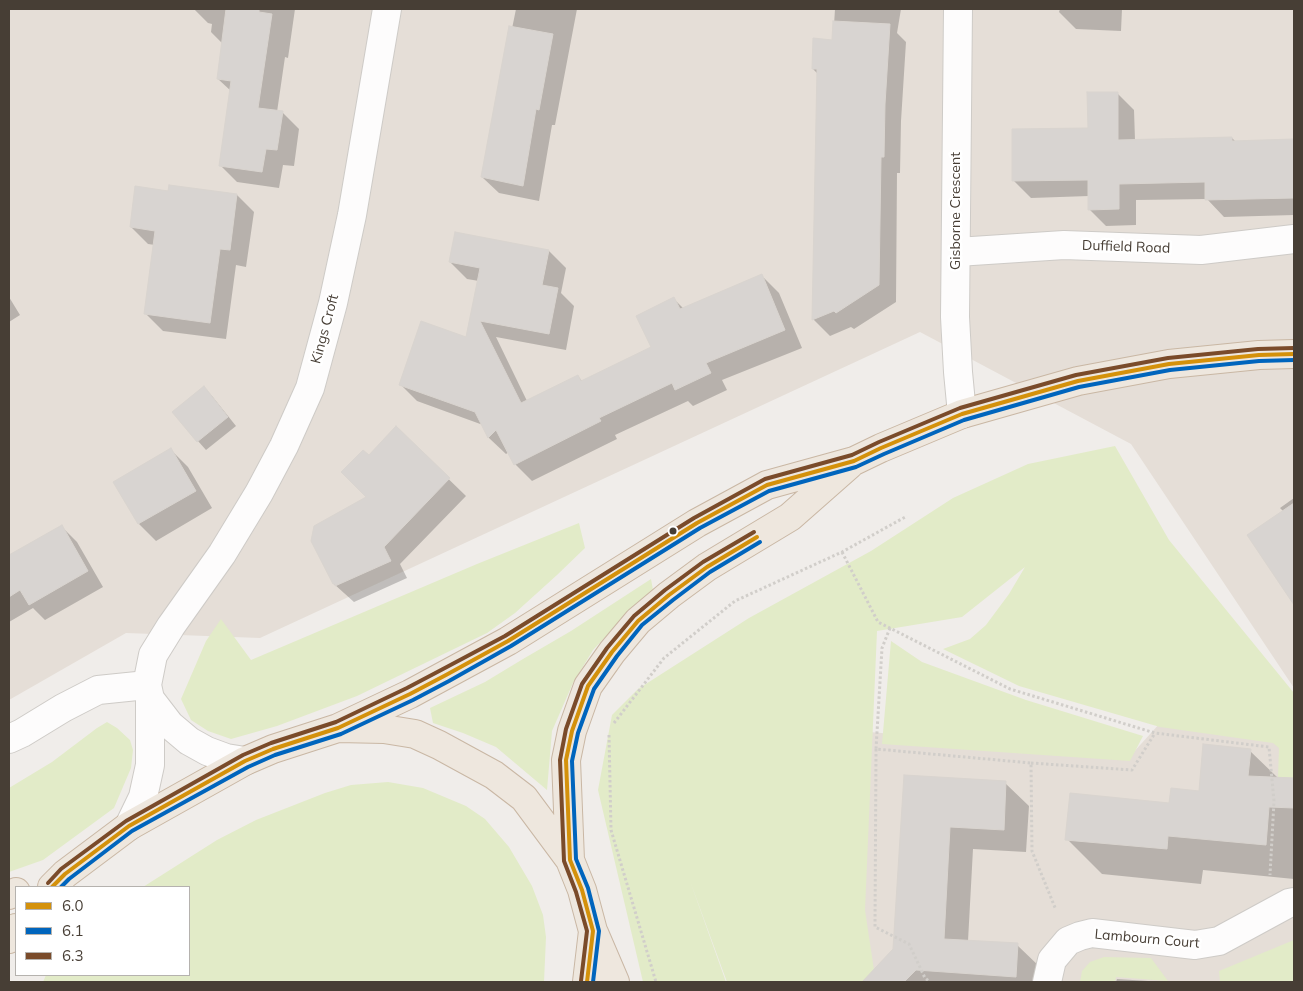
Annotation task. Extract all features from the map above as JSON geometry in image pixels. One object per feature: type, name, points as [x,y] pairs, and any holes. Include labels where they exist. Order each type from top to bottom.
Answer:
[{"type":"highway","points":[[35,886],[59,881],[129,826],[245,761],[273,749],[338,728],[410,694],[508,642],[697,523],[767,485],[854,461],[880,448],[962,414],[1078,381],[1160,366],[1259,355],[1294,354]]},
{"type":"highway","points":[[570,860],[566,760],[568,750],[572,731],[588,686],[612,652],[638,620],[669,595],[707,567],[790,517],[854,461]]},
{"type":"highway","points":[[338,728],[384,729],[415,734],[494,774],[524,798],[570,860],[582,890],[593,931],[615,982]]},
{"type":"highway","points":[[587,982],[593,931]]},
{"type":"street","name":"Kings Croft","points":[[129,826],[142,796],[150,765],[149,692],[153,655],[222,554],[259,493],[284,446],[310,388],[333,303],[352,215],[387,9]]},
{"type":"street","name":"Gisborne Crescent","points":[[958,9],[955,317],[962,414]]},
{"type":"street","name":"Duffield Road","points":[[956,252],[1064,245],[1200,250],[1294,239]]},
{"type":"street","points":[[9,739],[98,690],[149,692],[170,725],[189,740],[207,751],[226,758],[245,761]]},
{"type":"street","name":"Lambourn Court","points":[[1047,982],[1052,960],[1068,941],[1092,932],[1195,945],[1219,941],[1294,902]]},
{"type":"path","points":[[656,982],[610,830],[609,729],[664,658],[735,601],[842,552],[907,516]]},
{"type":"path","points":[[842,552],[878,622],[1010,689],[1156,734],[1269,747],[1274,801],[1269,914]]},
{"type":"path","points":[[890,628],[882,648],[876,749],[875,927],[909,944],[926,978],[930,982]]},
{"type":"path","points":[[876,749],[1132,770],[1156,734]]},
{"type":"path","points":[[1031,763],[1032,851],[1068,941]]},
{"type":"shaded area","points":[[9,9],[1294,9],[1294,688],[1131,444],[920,332],[260,638],[126,633],[9,700]]},
{"type":"shaded area","points":[[1161,722],[1294,740],[1294,982],[874,982],[856,938],[870,732],[1131,755]]},
{"type":"green space","points":[[1115,446],[1169,540],[1294,693],[1294,778],[1278,777],[1279,748],[1273,743],[1160,727],[1019,686],[943,649],[970,639],[986,625],[1009,594],[1025,567],[962,617],[877,631],[865,910],[874,970],[886,982],[727,982],[690,881],[726,982],[643,982],[598,790],[612,715],[638,689],[749,618],[871,551],[953,498],[1028,464]]},
{"type":"green space","points":[[579,523],[585,548],[515,613],[487,633],[357,696],[277,726],[231,739],[208,731],[191,720],[181,699],[206,641],[221,619],[251,660]]},
{"type":"green space","points":[[651,579],[653,590],[593,650],[573,683],[552,731],[547,790],[496,747],[433,723],[430,708],[485,682],[571,631]]},
{"type":"green space","points":[[891,641],[922,662],[1026,700],[1143,736],[1130,761],[882,744]]},
{"type":"green space","points":[[107,722],[130,740],[133,750],[131,768],[114,808],[43,860],[9,872],[9,788],[52,762]]},
{"type":"green space","points":[[388,782],[423,788],[466,806],[485,819],[509,847],[532,886],[543,915],[546,937],[544,982],[43,982],[46,976],[190,976],[190,886],[145,886],[217,840],[256,820],[351,785]]},
{"type":"green space","points":[[1294,940],[1294,982],[1220,982],[1219,971]]},
{"type":"green space","points":[[1104,957],[1151,958],[1168,981],[1116,977],[1115,982],[1080,982],[1082,971],[1090,962]]},
{"type":"building","points":[[226,9],[259,9],[259,12],[272,14],[258,108],[283,111],[277,150],[266,149],[262,172],[219,166],[231,81],[217,79]]},
{"type":"building","points":[[833,21],[890,24],[884,157],[881,157],[879,285],[836,313],[834,311],[812,320],[817,69],[812,69],[813,38],[832,40]]},
{"type":"building","points":[[509,26],[553,34],[539,110],[536,109],[523,186],[481,177]]},
{"type":"building","points":[[1087,92],[1118,92],[1118,140],[1232,137],[1232,141],[1294,139],[1294,198],[1205,200],[1205,182],[1119,184],[1119,209],[1088,210],[1088,180],[1012,181],[1012,129],[1088,128]]},
{"type":"building","points":[[169,185],[237,194],[230,250],[220,249],[210,323],[144,314],[155,231],[130,227],[135,186],[168,191]]},
{"type":"building","points":[[455,232],[549,250],[542,285],[558,288],[549,334],[480,321],[521,403],[578,375],[581,381],[651,347],[636,316],[674,297],[680,309],[762,274],[785,330],[706,363],[711,373],[675,390],[672,383],[599,418],[601,421],[514,465],[496,430],[488,438],[475,412],[399,385],[421,321],[466,337],[480,268],[449,262]]},
{"type":"building","points":[[204,386],[228,417],[197,442],[172,412]]},
{"type":"building","points":[[396,426],[450,478],[384,547],[391,561],[335,586],[311,541],[314,526],[366,497],[341,472],[363,450],[369,455]]},
{"type":"building","points":[[171,448],[196,491],[138,524],[113,482]]},
{"type":"building","points":[[1294,503],[1294,605],[1247,535]]},
{"type":"building","points":[[62,525],[88,571],[29,605],[20,590],[9,597],[9,555]]},
{"type":"building","points":[[1203,744],[1251,749],[1248,776],[1294,778],[1294,808],[1269,807],[1266,845],[1168,836],[1167,849],[1065,840],[1070,793],[1169,803],[1171,788],[1199,791]]},
{"type":"building","points":[[904,775],[1006,781],[1004,830],[950,827],[944,939],[1018,943],[1016,977],[916,970],[904,982],[862,982],[893,949]]},
{"type":"transit line","name":"6.3","points":[[48,883],[61,869],[126,821],[243,755],[271,743],[336,722],[443,669],[505,636],[694,518],[765,479],[852,455],[960,408],[1076,375],[1168,358],[1258,349],[1294,348]]},
{"type":"transit line","name":"6.0","points":[[53,886],[65,874],[129,826],[245,761],[273,749],[338,728],[446,675],[508,641],[697,523],[767,485],[854,461],[962,414],[1078,381],[1169,364],[1259,355],[1294,354]]},
{"type":"transit line","name":"6.1","points":[[62,886],[132,831],[248,767],[275,755],[341,734],[449,681],[511,646],[700,528],[769,491],[856,467],[964,420],[1079,387],[1170,370],[1259,361],[1294,360]]},
{"type":"transit line","name":"6.3","points":[[581,981],[587,931],[576,892],[564,861],[560,760],[566,729],[582,684],[607,648],[634,616],[703,562],[754,532]]},
{"type":"transit line","name":"6.0","points":[[587,982],[593,931],[582,890],[570,860],[566,760],[572,731],[588,686],[612,652],[638,621],[707,567],[757,537]]},
{"type":"transit line","name":"6.1","points":[[593,982],[599,931],[588,888],[576,859],[572,761],[578,733],[594,689],[642,625],[710,572],[760,542]]}]
